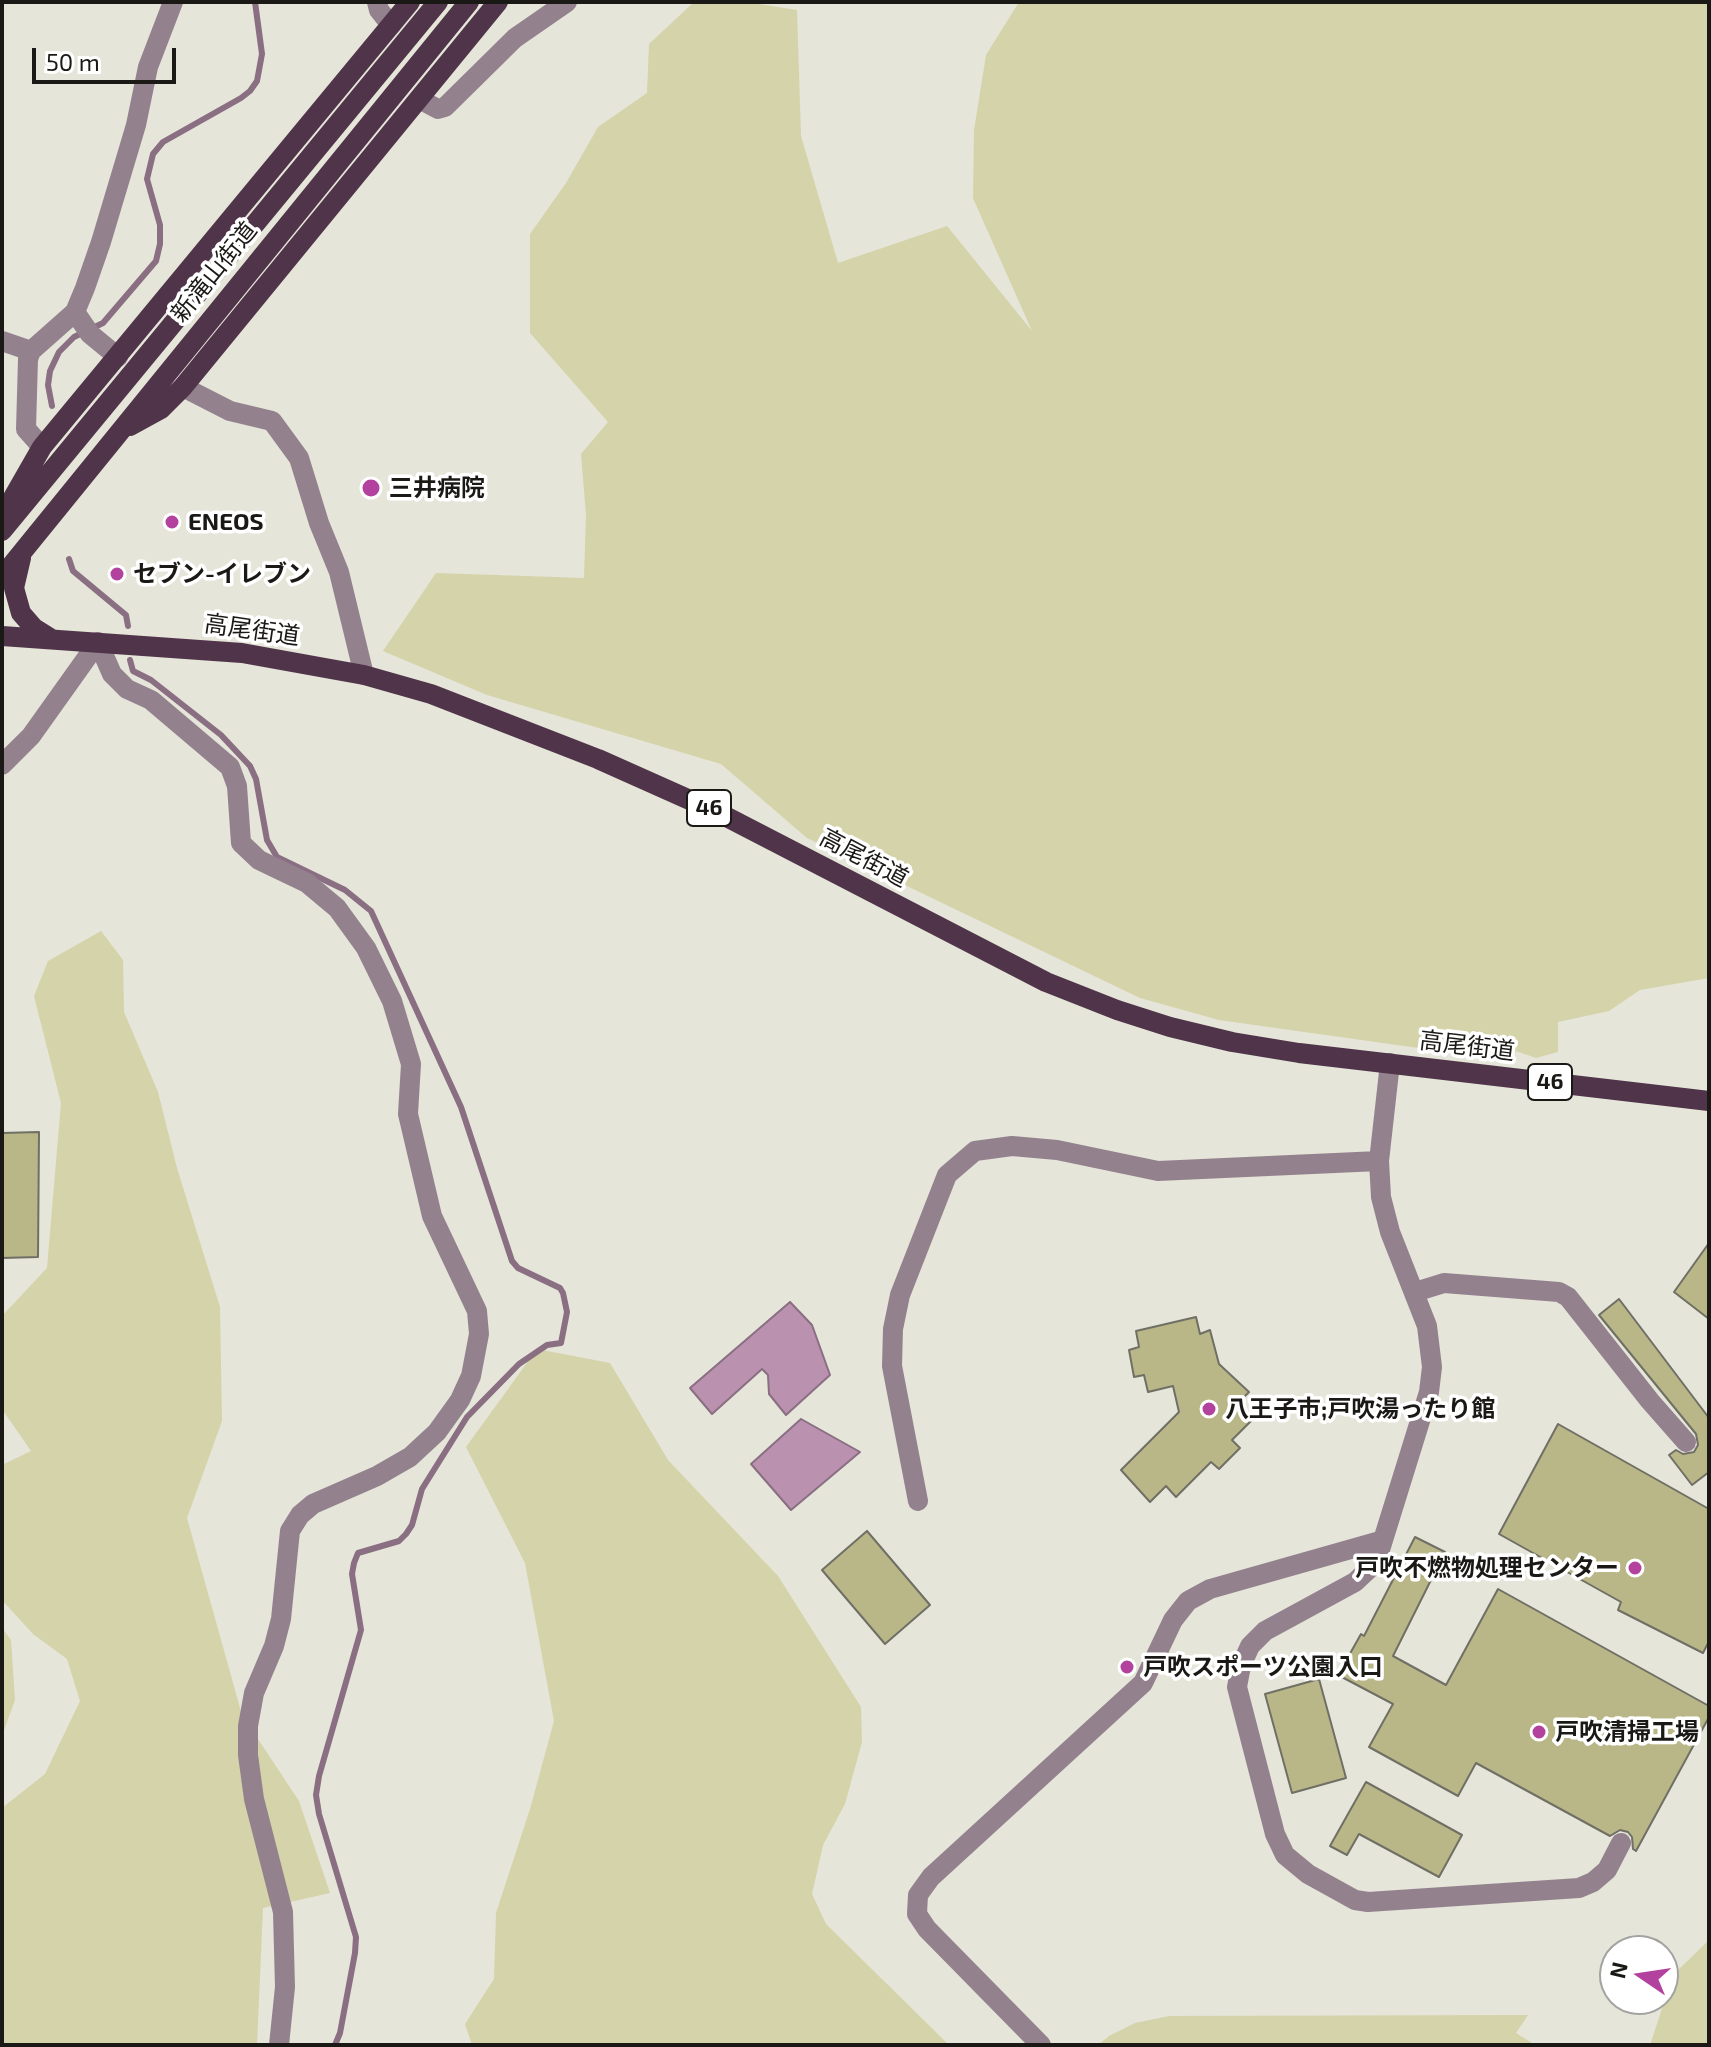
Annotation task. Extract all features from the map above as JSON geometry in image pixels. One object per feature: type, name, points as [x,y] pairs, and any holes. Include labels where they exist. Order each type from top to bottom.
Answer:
[{"type":"main road","points":[[2,517],[42,447],[410,2]]},
{"type":"main road","name":"新滝山街道","points":[[2,531],[438,2]]},
{"type":"main road","name":"新滝山街道","points":[[2,577],[469,2]]},
{"type":"main road","points":[[123,430],[161,409],[183,387],[498,2]]},
{"type":"main road","points":[[29,544],[18,564],[15,597],[21,613],[34,628],[53,640]]},
{"type":"main road","name":"高尾街道","points":[[2,636],[242,653],[364,675],[431,694],[680,795],[786,846],[1046,982],[1094,1002],[1170,1027],[1232,1042],[1299,1053],[1709,1101]]},
{"type":"street","points":[[42,447],[26,429],[28,359],[31,351],[82,322],[101,242],[136,125],[148,67],[173,2]]},
{"type":"street","points":[[377,2],[379,10],[391,25]]},
{"type":"street","points":[[419,99],[438,109],[445,107],[505,46],[567,2]]},
{"type":"street","points":[[82,322],[118,357]]},
{"type":"street","points":[[2,341],[31,351]]},
{"type":"street","points":[[183,387],[230,411],[272,421],[299,458],[319,523],[339,572],[364,675]]},
{"type":"street","points":[[2,765],[31,736],[98,642]]},
{"type":"street","points":[[98,642],[112,674],[127,689],[151,700],[230,767],[237,786],[241,843],[259,860],[307,883],[337,908],[366,948],[392,1001],[411,1064],[408,1114],[432,1216],[477,1311],[479,1334],[471,1376],[460,1400],[437,1432],[410,1457],[377,1476],[313,1504],[300,1515],[290,1531],[281,1619],[274,1646],[254,1693],[248,1726],[254,1799],[283,1912],[285,1987],[279,2045]]},
{"type":"street","points":[[1390,1063],[1379,1161],[1381,1197],[1390,1232],[1427,1326],[1432,1367],[1429,1392],[1383,1540],[1370,1568],[1355,1582],[1265,1631],[1250,1646],[1241,1666],[1237,1687],[1275,1834],[1285,1855],[1308,1874],[1355,1900],[1381,1903],[1579,1888],[1593,1882],[1607,1870],[1621,1843]]},
{"type":"street","points":[[918,1501],[892,1366],[893,1329],[900,1295],[947,1175],[975,1151],[1012,1146],[1057,1150],[1158,1171],[1379,1161]]},
{"type":"street","points":[[1415,1292],[1444,1283],[1559,1292],[1568,1297],[1686,1442]]},
{"type":"street","points":[[1041,2045],[927,1929],[917,1914],[918,1895],[931,1877],[1143,1683],[1173,1620],[1188,1601],[1210,1589],[1383,1540]]},
{"type":"shaded area","points":[[694,2],[746,2],[797,10],[801,136],[838,263],[947,226],[1032,331],[973,198],[974,130],[986,55],[1019,2],[1709,2],[1709,978],[1640,990],[1609,1011],[1558,1022],[1558,1052],[1536,1058],[1516,1051],[1511,1061],[1219,1020],[1140,998],[807,838],[721,764],[487,695],[383,651],[436,573],[584,578],[586,515],[581,454],[608,422],[530,333],[530,234],[566,183],[598,127],[647,93],[649,44]]},
{"type":"shaded area","points":[[101,931],[123,960],[124,1012],[158,1092],[177,1168],[220,1307],[222,1421],[187,1518],[242,1715],[299,1801],[330,1893],[263,1908],[257,2045],[2,2045],[2,1808],[45,1774],[80,1701],[67,1659],[33,1634],[2,1600],[2,1465],[31,1451],[2,1409],[2,1316],[47,1268],[61,1103],[34,996],[48,961]]},
{"type":"shaded area","points":[[790,1302],[812,1325],[830,1375],[786,1415],[769,1394],[768,1375],[762,1369],[712,1414],[690,1388]]},
{"type":"shaded area","points":[[537,1349],[610,1363],[668,1460],[778,1576],[861,1707],[862,1742],[845,1804],[823,1845],[812,1894],[826,1924],[949,2045],[472,2045],[465,2024],[494,1979],[496,1913],[530,1809],[554,1721],[525,1563],[466,1447]]},
{"type":"shaded area","points":[[801,1419],[860,1452],[791,1510],[751,1464]]},
{"type":"shaded area","points":[[2,1628],[11,1640],[15,1700],[2,1736]]},
{"type":"shaded area","points":[[1709,1940],[1709,2045],[1650,2045],[1660,2015],[1679,2015],[1679,1969]]},
{"type":"shaded area","points":[[1528,2015],[1516,2033],[1535,2045],[1098,2045],[1135,2023],[1169,2016]]},
{"type":"building","points":[[39,1132],[38,1257],[2,1258],[2,1133]]},
{"type":"building","points":[[1709,1243],[1709,1319],[1674,1292]]},
{"type":"building","points":[[1619,1299],[1709,1418],[1709,1472],[1692,1485],[1669,1455],[1676,1450],[1683,1454],[1694,1452],[1698,1445],[1696,1434],[1599,1315]]},
{"type":"building","name":"八王子市;戸吹湯ったり館","points":[[1196,1317],[1200,1334],[1210,1330],[1219,1364],[1249,1392],[1236,1405],[1252,1420],[1232,1440],[1240,1448],[1219,1469],[1211,1462],[1176,1497],[1166,1486],[1150,1502],[1121,1470],[1179,1412],[1173,1386],[1148,1392],[1144,1375],[1134,1377],[1129,1350],[1139,1347],[1136,1331]]},
{"type":"building","name":"戸吹不燃物処理センター","points":[[1558,1424],[1709,1509],[1709,1641],[1703,1653],[1618,1610],[1621,1602],[1499,1534]]},
{"type":"building","points":[[867,1531],[930,1605],[885,1644],[822,1570]]},
{"type":"building","name":"戸吹清掃工場","points":[[1415,1537],[1445,1552],[1393,1656],[1446,1685],[1498,1589],[1709,1706],[1709,1717],[1636,1851],[1628,1832],[1620,1830],[1610,1836],[1476,1763],[1458,1796],[1369,1747],[1393,1704],[1338,1675],[1361,1634],[1364,1636]]},
{"type":"building","points":[[1319,1679],[1346,1778],[1292,1793],[1265,1694]]},
{"type":"building","points":[[1366,1782],[1462,1835],[1439,1877],[1359,1834],[1347,1855],[1330,1846]]},
{"type":"waterway","points":[[52,406],[48,385],[50,371],[59,352],[74,337],[103,323],[156,261],[160,225],[147,179],[153,154],[163,142],[241,98],[257,81],[262,54],[255,2]]},
{"type":"waterway","points":[[69,559],[73,571],[126,615],[128,626]]},
{"type":"waterway","points":[[130,660],[133,671],[151,680],[221,735],[250,766],[256,779],[267,840],[277,857],[345,890],[371,911],[461,1107],[512,1261],[518,1268],[560,1288],[567,1312],[561,1343],[547,1345],[519,1364],[467,1417],[422,1489],[412,1525],[406,1534],[399,1541],[358,1553],[354,1563],[352,1574],[361,1630],[316,1795],[356,1937],[340,2033],[335,2045]]},
{"type":"place","name":"三井病院","points":[[371,488]]},
{"type":"place","name":"ENEOS","points":[[172,522]]},
{"type":"place","name":"セブン-イレブン","points":[[117,574]]},
{"type":"place","name":"八王子市;戸吹湯ったり館","points":[[1209,1409]]},
{"type":"place","name":"戸吹不燃物処理センター","points":[[1635,1568]]},
{"type":"place","name":"戸吹スポーツ公園入口","points":[[1127,1667]]},
{"type":"place","name":"戸吹清掃工場","points":[[1539,1732]]}]
